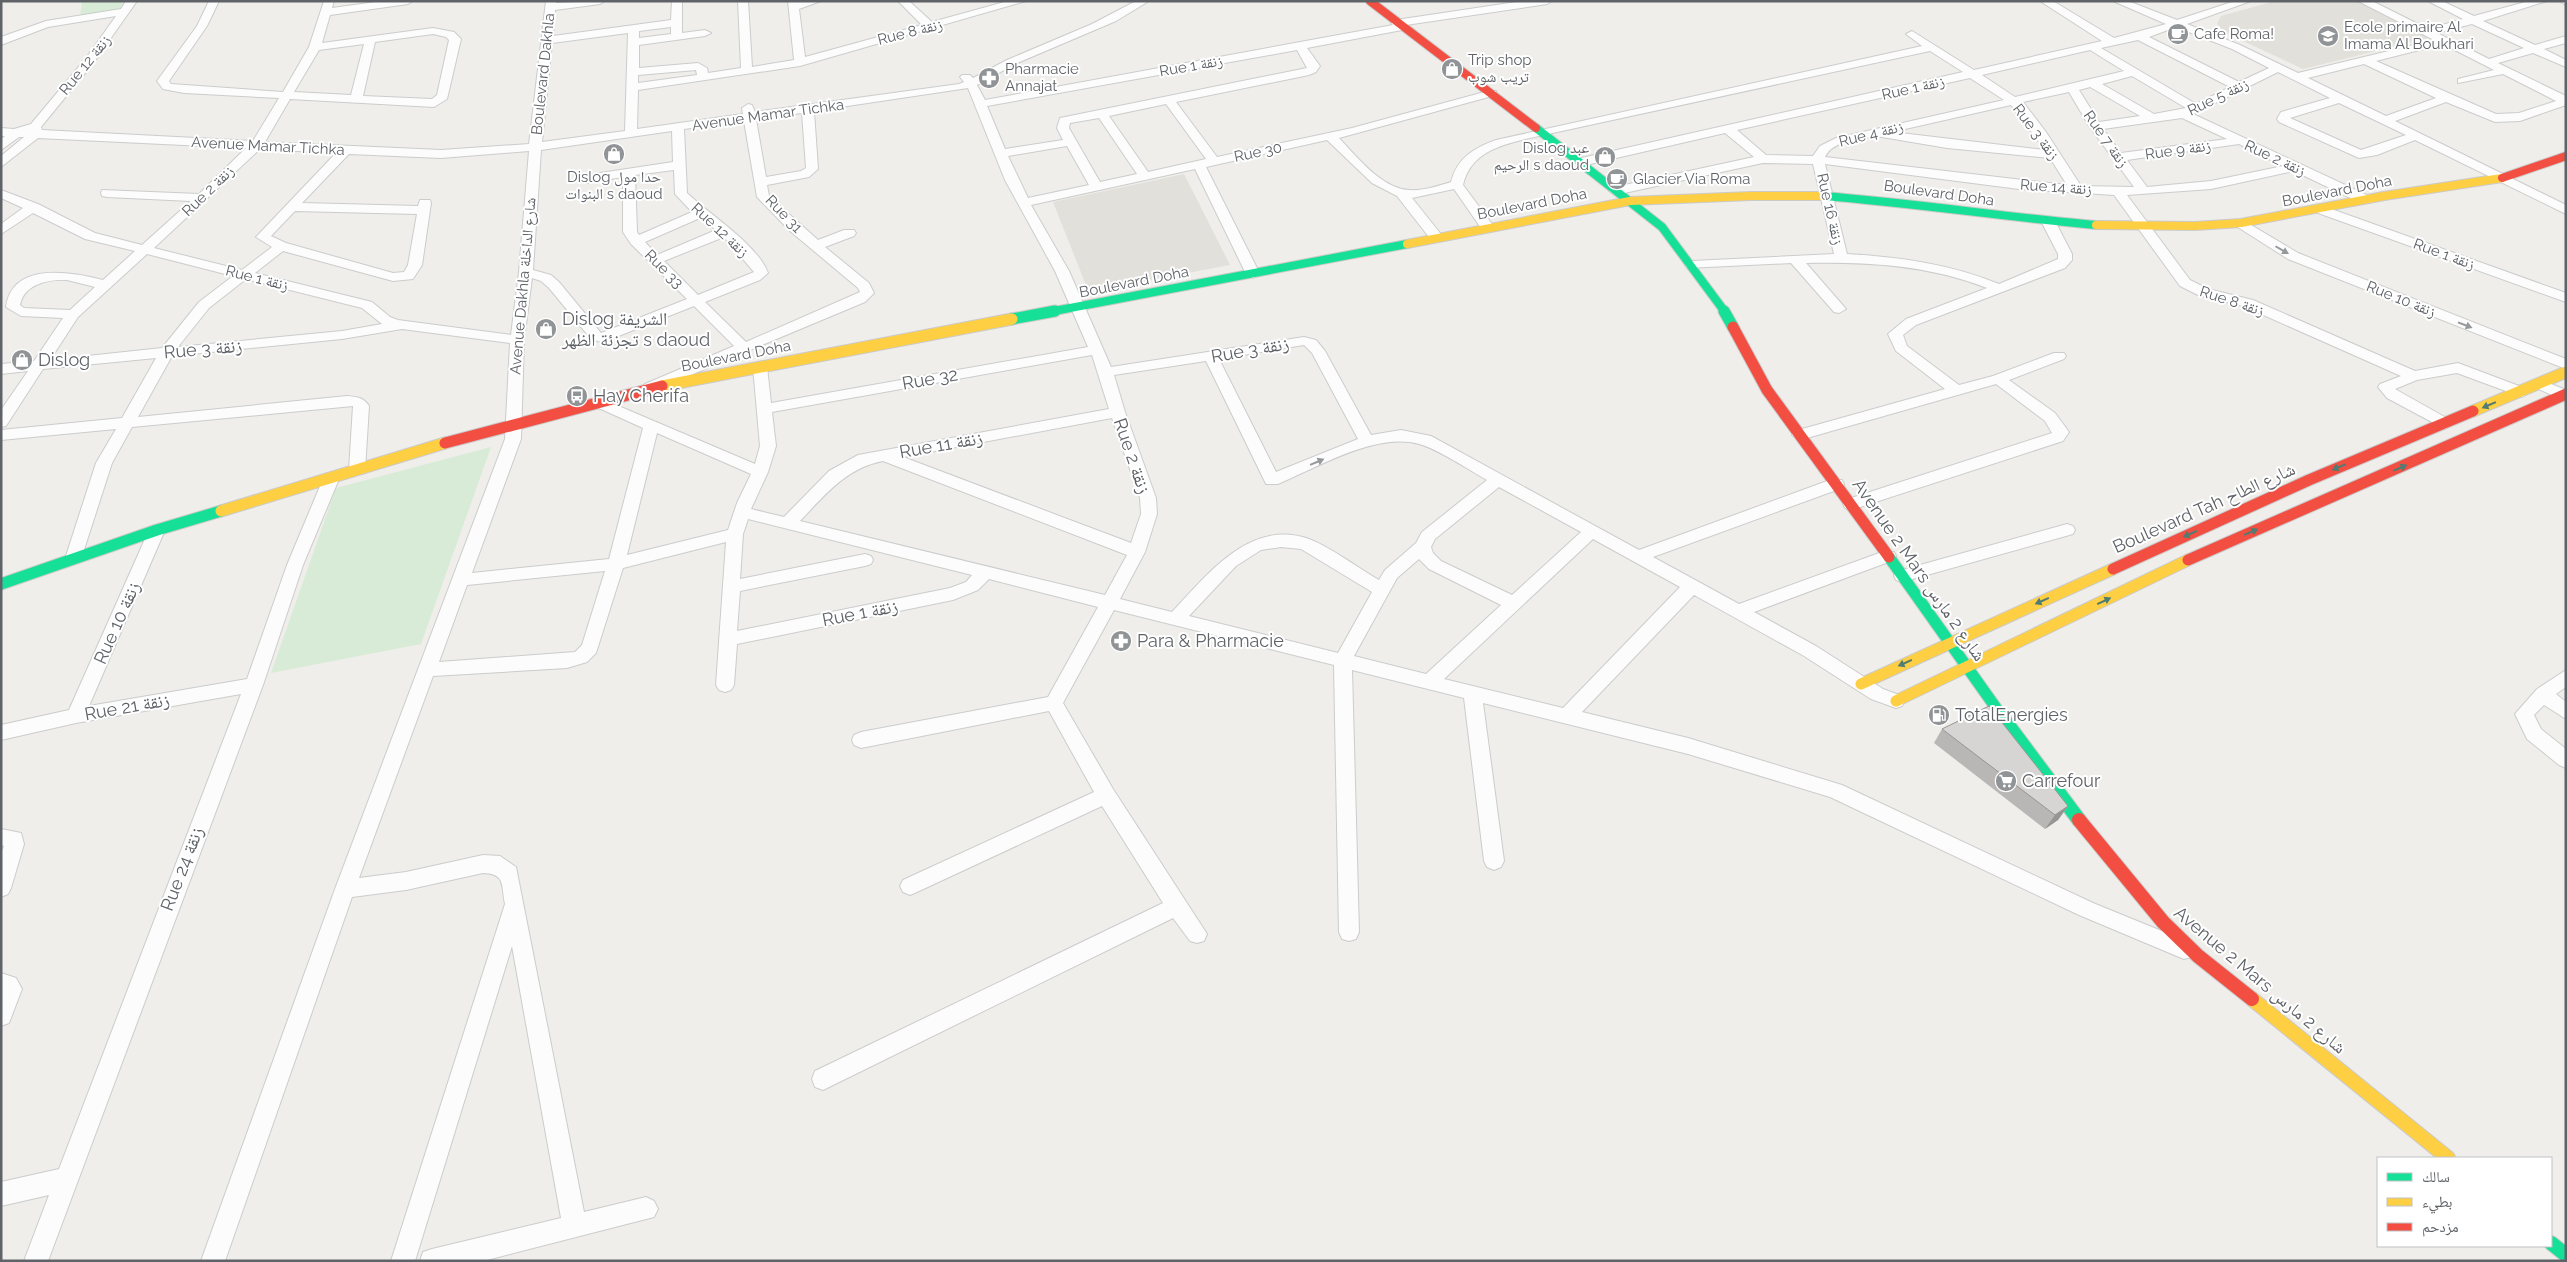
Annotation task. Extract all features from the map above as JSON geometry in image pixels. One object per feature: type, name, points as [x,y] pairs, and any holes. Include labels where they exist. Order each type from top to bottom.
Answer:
[{"type":"street","points":[[214,1],[202,26],[163,83],[168,87],[184,90],[434,103],[443,97],[454,39],[450,34],[432,31],[315,47]]},
{"type":"street","points":[[328,7],[408,1]]},
{"type":"street","points":[[551,4],[600,1]]},
{"type":"street","points":[[676,37],[677,1]]},
{"type":"street","points":[[742,1],[747,72]]},
{"type":"street","points":[[800,63],[794,4],[816,1]]},
{"type":"street","points":[[903,1],[931,27]]},
{"type":"street","points":[[983,1],[993,10]]},
{"type":"street","name":"Rue 8 زنقة","points":[[633,88],[800,63],[1021,1]]},
{"type":"street","name":"Avenue Mamar Tichka","points":[[631,130],[678,128],[749,113],[808,110],[969,81],[1104,22],[1144,1]]},
{"type":"street","name":"Avenue 2 Mars شارع 2 مارس","points":[[1370,1],[1399,25],[1492,93],[1537,133],[1630,201],[1662,227],[1692,265],[1738,334],[1758,377],[1851,504],[1965,667],[2089,833],[2163,922],[2198,956],[2447,1157]]},
{"type":"street","name":"Rue 1 زنقة","points":[[981,104],[1300,46],[1399,25],[1547,1]]},
{"type":"street","points":[[2045,1],[2112,42]]},
{"type":"street","points":[[2118,1],[2179,23],[2279,67],[2566,210]]},
{"type":"street","points":[[2363,1],[2566,101]]},
{"type":"street","points":[[2433,1],[2566,64]]},
{"type":"street","points":[[2499,1],[2515,9]]},
{"type":"street","points":[[2426,33],[2542,1]]},
{"type":"street","name":"Rue 1 زنقة","points":[[1578,163],[2138,36],[2241,2]]},
{"type":"street","name":"Boulevard Dakhla","points":[[535,148],[551,4]]},
{"type":"street","points":[[1,42],[21,32],[130,6]]},
{"type":"street","name":"Rue 12 زنقة","points":[[1,163],[35,130],[130,6]]},
{"type":"street","name":"Rue 2 زنقة","points":[[1,422],[73,314],[202,198],[257,145],[288,96],[315,47],[328,7]]},
{"type":"street","points":[[546,40],[676,23]]},
{"type":"street","points":[[631,130],[634,28]]},
{"type":"street","points":[[634,42],[704,34]]},
{"type":"street","name":"Rue 3 زنقة","points":[[1912,34],[2013,100],[2023,110],[2055,155],[2076,189]]},
{"type":"street","points":[[2138,36],[2237,86]]},
{"type":"street","points":[[356,100],[370,40]]},
{"type":"street","points":[[2486,63],[2565,40]]},
{"type":"street","points":[[2298,77],[2443,41]]},
{"type":"street","points":[[1096,187],[1070,142],[1062,122],[1101,112],[1305,74],[1312,70],[1314,66],[1300,46]]},
{"type":"street","points":[[1488,228],[1457,185],[1459,173],[1470,157],[1483,150],[1537,133],[1931,47]]},
{"type":"street","name":"Rue 2 زنقة","points":[[2092,47],[2238,141],[2366,200]]},
{"type":"street","points":[[2365,60],[2446,98],[2501,119],[2520,117],[2566,101]]},
{"type":"street","points":[[633,72],[694,66],[703,70],[702,78]]},
{"type":"street","name":"Rue 5 زنقة","points":[[2095,126],[2153,119],[2190,111],[2237,86],[2279,67]]},
{"type":"street","points":[[2462,82],[2503,71]]},
{"type":"street","name":"Rue 4 زنقة","points":[[1615,191],[1763,159],[1818,160],[1822,151],[1834,142],[2072,88],[2133,72]]},
{"type":"street","points":[[969,81],[981,104],[1000,154],[1023,203],[1062,271],[1079,308]]},
{"type":"street","name":"Avenue Mamar Tichka","points":[[1,132],[35,130],[257,145],[441,154],[535,148],[631,130],[969,81]]},
{"type":"street","points":[[2092,83],[2153,119]]},
{"type":"street","name":"Rue 7 زنقة","points":[[2072,88],[2095,126],[2142,189]]},
{"type":"street","name":"Rue 30","points":[[1023,203],[1330,136],[1492,93]]},
{"type":"street","points":[[2342,98],[2283,117],[2285,121],[2359,154],[2373,152],[2418,135]]},
{"type":"street","points":[[2387,120],[2446,98]]},
{"type":"street","points":[[1168,99],[1214,162]]},
{"type":"street","points":[[761,182],[805,174],[812,169],[808,110]]},
{"type":"street","points":[[1101,112],[1145,177]]},
{"type":"street","name":"Rue 31","points":[[742,347],[860,299],[867,293],[864,286],[763,197],[749,113]]},
{"type":"street","name":"Rue 12 زنقة","points":[[678,128],[681,194],[701,213],[726,231],[759,267],[760,272],[755,277],[696,302]]},
{"type":"street","points":[[1729,130],[1763,159]]},
{"type":"street","points":[[1,146],[17,132]]},
{"type":"street","points":[[1873,132],[1947,144],[2055,155]]},
{"type":"street","points":[[1330,136],[1378,180],[1402,194],[1437,238]]},
{"type":"street","name":"Rue 9 زنقة","points":[[2118,157],[2168,152],[2238,141]]},
{"type":"street","points":[[1000,154],[1070,142]]},
{"type":"street","name":"Avenue Dakhla شارع الداخلة","points":[[214,1261],[345,889],[513,439],[517,340],[526,272],[535,148]]},
{"type":"street","points":[[294,207],[424,207],[415,265],[408,276],[393,277],[281,246],[263,237],[294,207],[346,150]]},
{"type":"street","name":"Boulevard Doha","points":[[1,584],[158,530],[513,424],[643,390],[1630,201],[1752,196],[1828,196],[1898,202],[2048,221],[2144,227],[2241,223],[2323,210],[2366,200],[2503,178],[2566,156]]},
{"type":"street","name":"Rue 14 زنقة","points":[[1818,160],[1908,168],[2025,185],[2117,190],[2212,185],[2293,167]]},
{"type":"street","name":"Rue 16 زنقة","points":[[1818,160],[1828,196],[1841,258]]},
{"type":"street","points":[[1199,165],[1253,274]]},
{"type":"street","points":[[588,179],[629,178],[680,170]]},
{"type":"street","name":"Rue 33","points":[[629,178],[630,232],[636,241],[742,347]]},
{"type":"street","points":[[1402,194],[1457,185]]},
{"type":"street","name":"Rue 8 زنقة","points":[[2117,190],[2182,281],[2191,287],[2203,292],[2248,303],[2414,376]]},
{"type":"street","points":[[107,193],[202,198]]},
{"type":"street","name":"Rue 1 زنقة","points":[[1,194],[33,207],[78,232],[144,251],[367,305],[385,320],[517,340]]},
{"type":"street","points":[[1,230],[33,207]]},
{"type":"street","name":"Rue 1 زنقة","points":[[2323,210],[2566,298]]},
{"type":"street","points":[[636,241],[701,213]]},
{"type":"street","points":[[1957,391],[1901,348],[1895,334],[1911,322],[2055,267],[2065,260],[2065,254],[2048,221]]},
{"type":"street","name":"Rue 10 زنقة","points":[[2241,223],[2293,256],[2566,364]]},
{"type":"street","points":[[656,260],[726,231]]},
{"type":"street","points":[[817,245],[849,233]]},
{"type":"street","points":[[72,559],[104,463],[166,352],[204,305],[281,246]]},
{"type":"street","points":[[1692,265],[1841,258],[1941,268],[1969,275],[1998,288]]},
{"type":"street","points":[[1795,259],[1839,309]]},
{"type":"street","points":[[526,272],[546,278],[554,285],[596,336],[601,338],[696,302]]},
{"type":"street","points":[[73,314],[21,312],[13,306],[14,298],[24,287],[43,276],[52,274],[105,285]]},
{"type":"street","name":"Rue 2 زنقة","points":[[1054,703],[1137,552],[1150,514],[1148,498],[1117,412],[1106,372],[1079,308]]},
{"type":"street","name":"Rue 3 زنقة","points":[[1,369],[342,335],[404,324]]},
{"type":"street","name":"Rue 3 زنقة","points":[[1106,372],[1211,357],[1294,341],[1311,343],[1367,441]]},
{"type":"street","points":[[643,390],[742,347]]},
{"type":"street","name":"Rue 32","points":[[764,409],[1096,350]]},
{"type":"street","points":[[1800,435],[1998,379],[2059,356]]},
{"type":"street","points":[[1211,357],[1272,480],[1367,441],[1401,435],[1426,440],[1817,655],[1877,694],[1896,701],[2228,541],[2470,438],[2565,395]]},
{"type":"street","points":[[725,685],[735,534],[742,512],[760,472],[768,446],[760,367]]},
{"type":"street","points":[[2445,424],[2400,400],[2384,389],[2388,384],[2414,376],[2458,368],[2522,392]]},
{"type":"street","name":"Boulevard Tah شارع الطاح","points":[[1861,684],[2309,480],[2566,372]]},
{"type":"street","points":[[1851,504],[2058,437],[2061,432],[2050,417],[1998,379]]},
{"type":"street","points":[[2539,384],[2565,395]]},
{"type":"street","points":[[1,435],[347,401],[358,402],[361,406],[357,470]]},
{"type":"street","points":[[597,402],[760,472]]},
{"type":"street","name":"Rue 11 زنقة","points":[[787,524],[835,475],[864,459],[1117,412]]},
{"type":"street","points":[[426,670],[567,661],[581,658],[590,648],[616,564],[651,425]]},
{"type":"street","points":[[883,455],[1137,552]]},
{"type":"street","name":"Rue 24 زنقة","points":[[36,1261],[254,685],[295,565],[331,479]]},
{"type":"street","points":[[1349,932],[1343,660],[1391,574],[1423,547],[1428,536],[1498,480]]},
{"type":"street","points":[[1637,557],[1836,484]]},
{"type":"street","points":[[742,512],[1688,746],[1835,791],[2086,908],[2198,956]]},
{"type":"street","name":"Rue 10 زنقة","points":[[76,716],[158,530]]},
{"type":"street","points":[[1902,576],[2067,530]]},
{"type":"street","points":[[1429,682],[1591,532]]},
{"type":"street","points":[[460,580],[616,564],[735,534]]},
{"type":"street","points":[[1176,618],[1230,562],[1257,545],[1281,541],[1305,544],[1382,590]]},
{"type":"street","points":[[1423,547],[1426,556],[1435,565],[1514,604]]},
{"type":"street","points":[[1736,612],[1888,556]]},
{"type":"street","points":[[731,587],[865,560]]},
{"type":"street","name":"Rue 1 زنقة","points":[[729,639],[953,594],[972,586],[985,573]]},
{"type":"street","points":[[1567,716],[1630,654],[1691,587]]},
{"type":"street","points":[[2566,678],[2543,694],[2524,714],[2534,734],[2566,760]]},
{"type":"street","name":"Rue 21 زنقة","points":[[1,732],[76,716],[254,685]]},
{"type":"street","points":[[1473,693],[1494,861]]},
{"type":"street","points":[[2543,694],[2566,712]]},
{"type":"street","points":[[861,740],[1054,703],[1106,795],[1176,906],[1197,934]]},
{"type":"street","points":[[910,886],[1106,795]]},
{"type":"street","points":[[1,836],[14,838],[14,844],[1,888]]},
{"type":"street","points":[[345,889],[406,882],[492,863],[500,865],[509,873],[575,1226]]},
{"type":"street","points":[[403,1261],[515,904]]},
{"type":"street","points":[[823,1079],[1176,906]]},
{"type":"street","points":[[1,983],[8,985],[10,989],[1,1016]]},
{"type":"street","points":[[1,1194],[66,1179]]},
{"type":"street","points":[[432,1261],[646,1209]]},
{"type":"street","points":[[2552,1244],[2566,1255]]},
{"type":"shaded area","name":"Ecole primaire Al Imama Al Boukhari","points":[[2275,1],[2356,1],[2429,38],[2303,69],[2226,33],[2217,24],[2221,16]]},
{"type":"shaded area","points":[[1184,174],[1230,265],[1096,290],[1086,285],[1053,202]]},
{"type":"green space","points":[[82,1],[124,1],[119,11],[80,18]]},
{"type":"green space","points":[[491,447],[421,644],[271,673],[336,488]]},
{"type":"building","points":[[1989,706],[2068,806],[2055,815],[1942,729]]},
{"type":"traffic: fast","points":[[1536,128],[1662,227],[1724,311],[1733,327]]},
{"type":"traffic: fast","points":[[1823,196],[1898,202],[2002,217],[2096,225]]},
{"type":"traffic: fast","points":[[1012,319],[1407,244]]},
{"type":"traffic: fast","points":[[1,584],[157,530],[221,511]]},
{"type":"traffic: fast","points":[[1889,557],[1965,667],[2079,820]]},
{"type":"traffic: fast","points":[[2552,1244],[2566,1255]]},
{"type":"traffic: slow","points":[[2096,225],[2195,226],[2241,223],[2384,196],[2502,178]]},
{"type":"traffic: slow","points":[[1407,244],[1630,201],[1751,196],[1823,196]]},
{"type":"traffic: slow","points":[[662,386],[1012,319]]},
{"type":"traffic: slow","points":[[2473,411],[2566,372]]},
{"type":"traffic: slow","points":[[221,511],[445,443]]},
{"type":"traffic: slow","points":[[1896,701],[2188,560]]},
{"type":"traffic: slow","points":[[1861,684],[2113,569]]},
{"type":"traffic: slow","points":[[2252,999],[2447,1157]]},
{"type":"traffic: jam","points":[[1370,1],[1536,128]]},
{"type":"traffic: jam","points":[[2502,178],[2566,156]]},
{"type":"traffic: jam","points":[[1733,327],[1767,390],[1889,557]]},
{"type":"traffic: jam","points":[[445,443],[662,386]]},
{"type":"traffic: jam","points":[[2188,560],[2566,394]]},
{"type":"traffic: jam","points":[[2113,569],[2309,480],[2473,411]]},
{"type":"traffic: jam","points":[[2079,820],[2163,922],[2198,956],[2252,999]]},
{"type":"place","name":"Cafe Roma!","points":[[2178,34]]},
{"type":"place","name":"Ecole primaire Al Imama Al Boukhari","points":[[2328,36]]},
{"type":"place","name":"Trip shop تريب شوب","points":[[1452,69]]},
{"type":"place","name":"Pharmacie Annajat","points":[[989,78]]},
{"type":"place","name":"Dislog حدا مول البنوات s daoud","points":[[614,154]]},
{"type":"place","name":"Dislog عبد الرحيم s daoud","points":[[1605,157]]},
{"type":"place","name":"Glacier Via Roma","points":[[1617,179]]},
{"type":"place","name":"Dislog الشريفة تجزئة الظهر s daoud","points":[[546,329]]},
{"type":"place","name":"Dislog","points":[[22,360]]},
{"type":"place","name":"Hay Cherifa","points":[[577,396]]},
{"type":"place","name":"Para & Pharmacie","points":[[1121,641]]},
{"type":"place","name":"TotalEnergies","points":[[1939,715]]},
{"type":"place","name":"Carrefour","points":[[2006,781]]}]
